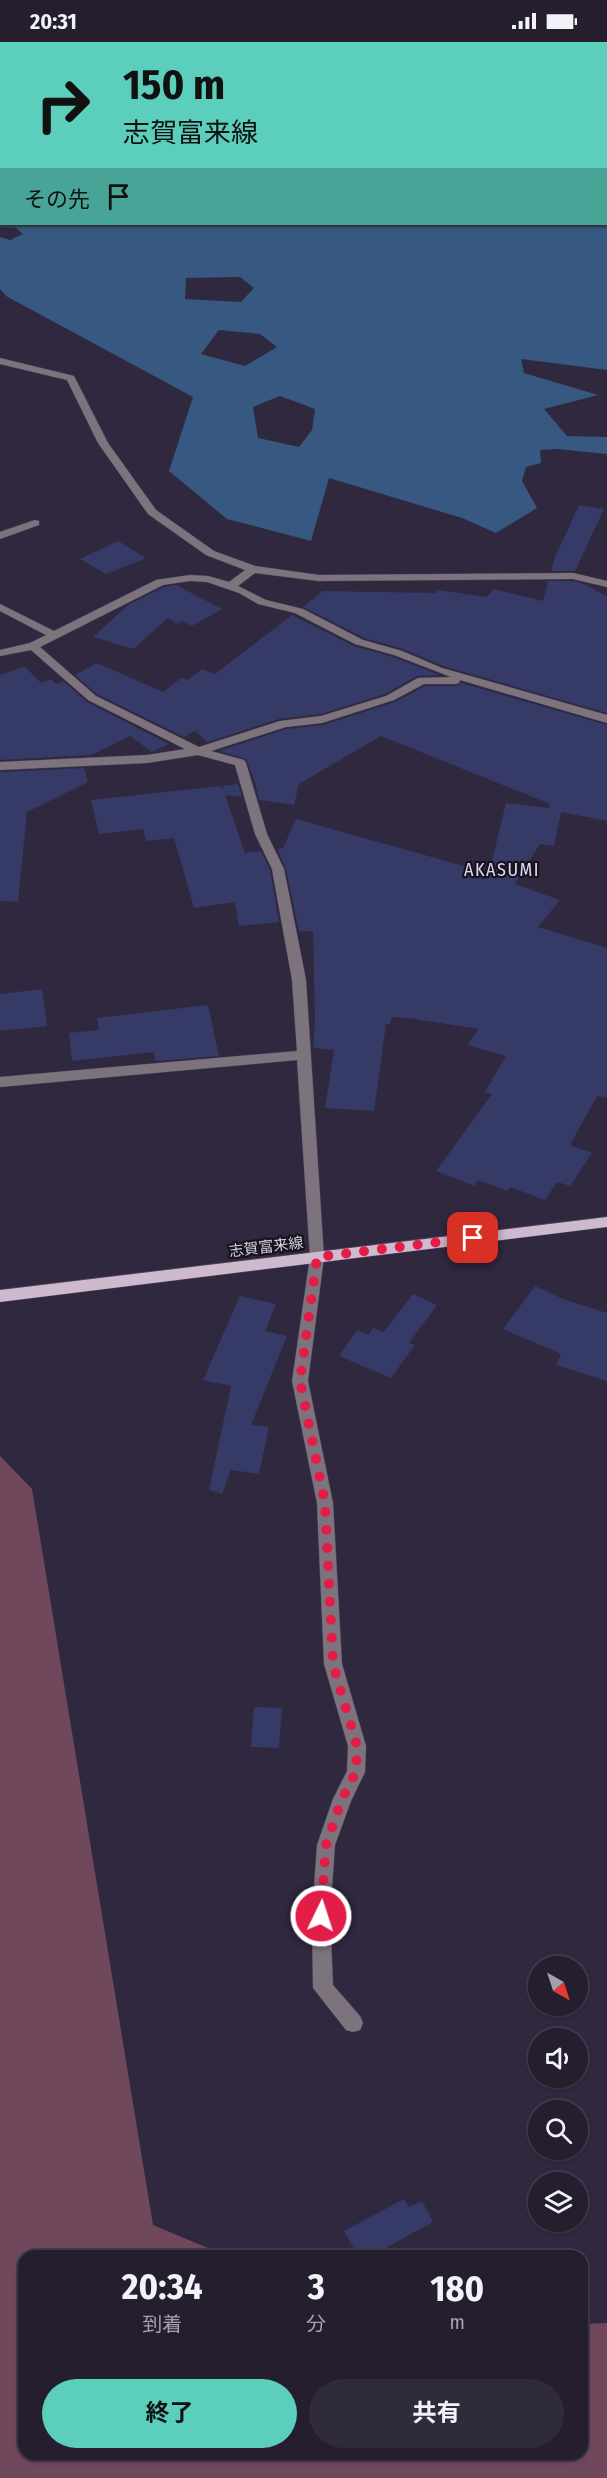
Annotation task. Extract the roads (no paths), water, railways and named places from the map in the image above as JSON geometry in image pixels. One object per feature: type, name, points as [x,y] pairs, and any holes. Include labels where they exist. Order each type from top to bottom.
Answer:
[{"type":"main road","name":"志賀富来線","points":[[0,1296],[607,1222]]},
{"type":"street","points":[[0,361],[71,378],[103,443],[152,512],[210,553],[253,568],[319,578],[573,576],[607,584]]},
{"type":"street","points":[[0,536],[35,523]]},
{"type":"street","points":[[231,586],[253,568]]},
{"type":"street","points":[[0,653],[33,646],[160,582],[190,578],[208,579],[231,586],[262,602],[299,611],[359,642],[398,653],[438,670],[607,719]]},
{"type":"street","points":[[0,607],[54,635]]},
{"type":"street","points":[[33,646],[92,698],[198,751],[240,763],[261,834],[278,869],[298,980],[317,1257],[300,1381],[325,1503],[333,1664],[357,1746],[356,1772],[342,1799],[326,1845],[321,1916],[323,1988],[353,2023]]},
{"type":"street","points":[[0,766],[147,759],[198,751],[284,724],[322,719],[390,698],[422,680],[483,682]]},
{"type":"street","points":[[0,1082],[303,1055]]},
{"type":"water","points":[[0,225],[607,225],[607,370],[521,359],[524,373],[598,395],[544,409],[567,436],[607,437],[607,454],[557,449],[540,450],[541,463],[526,467],[522,481],[537,508],[496,533],[462,518],[329,478],[311,541],[227,519],[169,471],[193,397],[6,296],[0,289],[0,237],[10,240],[23,234],[16,228],[0,227]],"holes":[[[240,277],[254,288],[241,302],[185,299],[186,278]],[[219,330],[260,334],[277,347],[245,366],[201,354]],[[280,396],[315,409],[312,430],[299,447],[258,438],[253,407]]]},
{"type":"district","name":"AKASUMI","points":[[502,870]]}]
